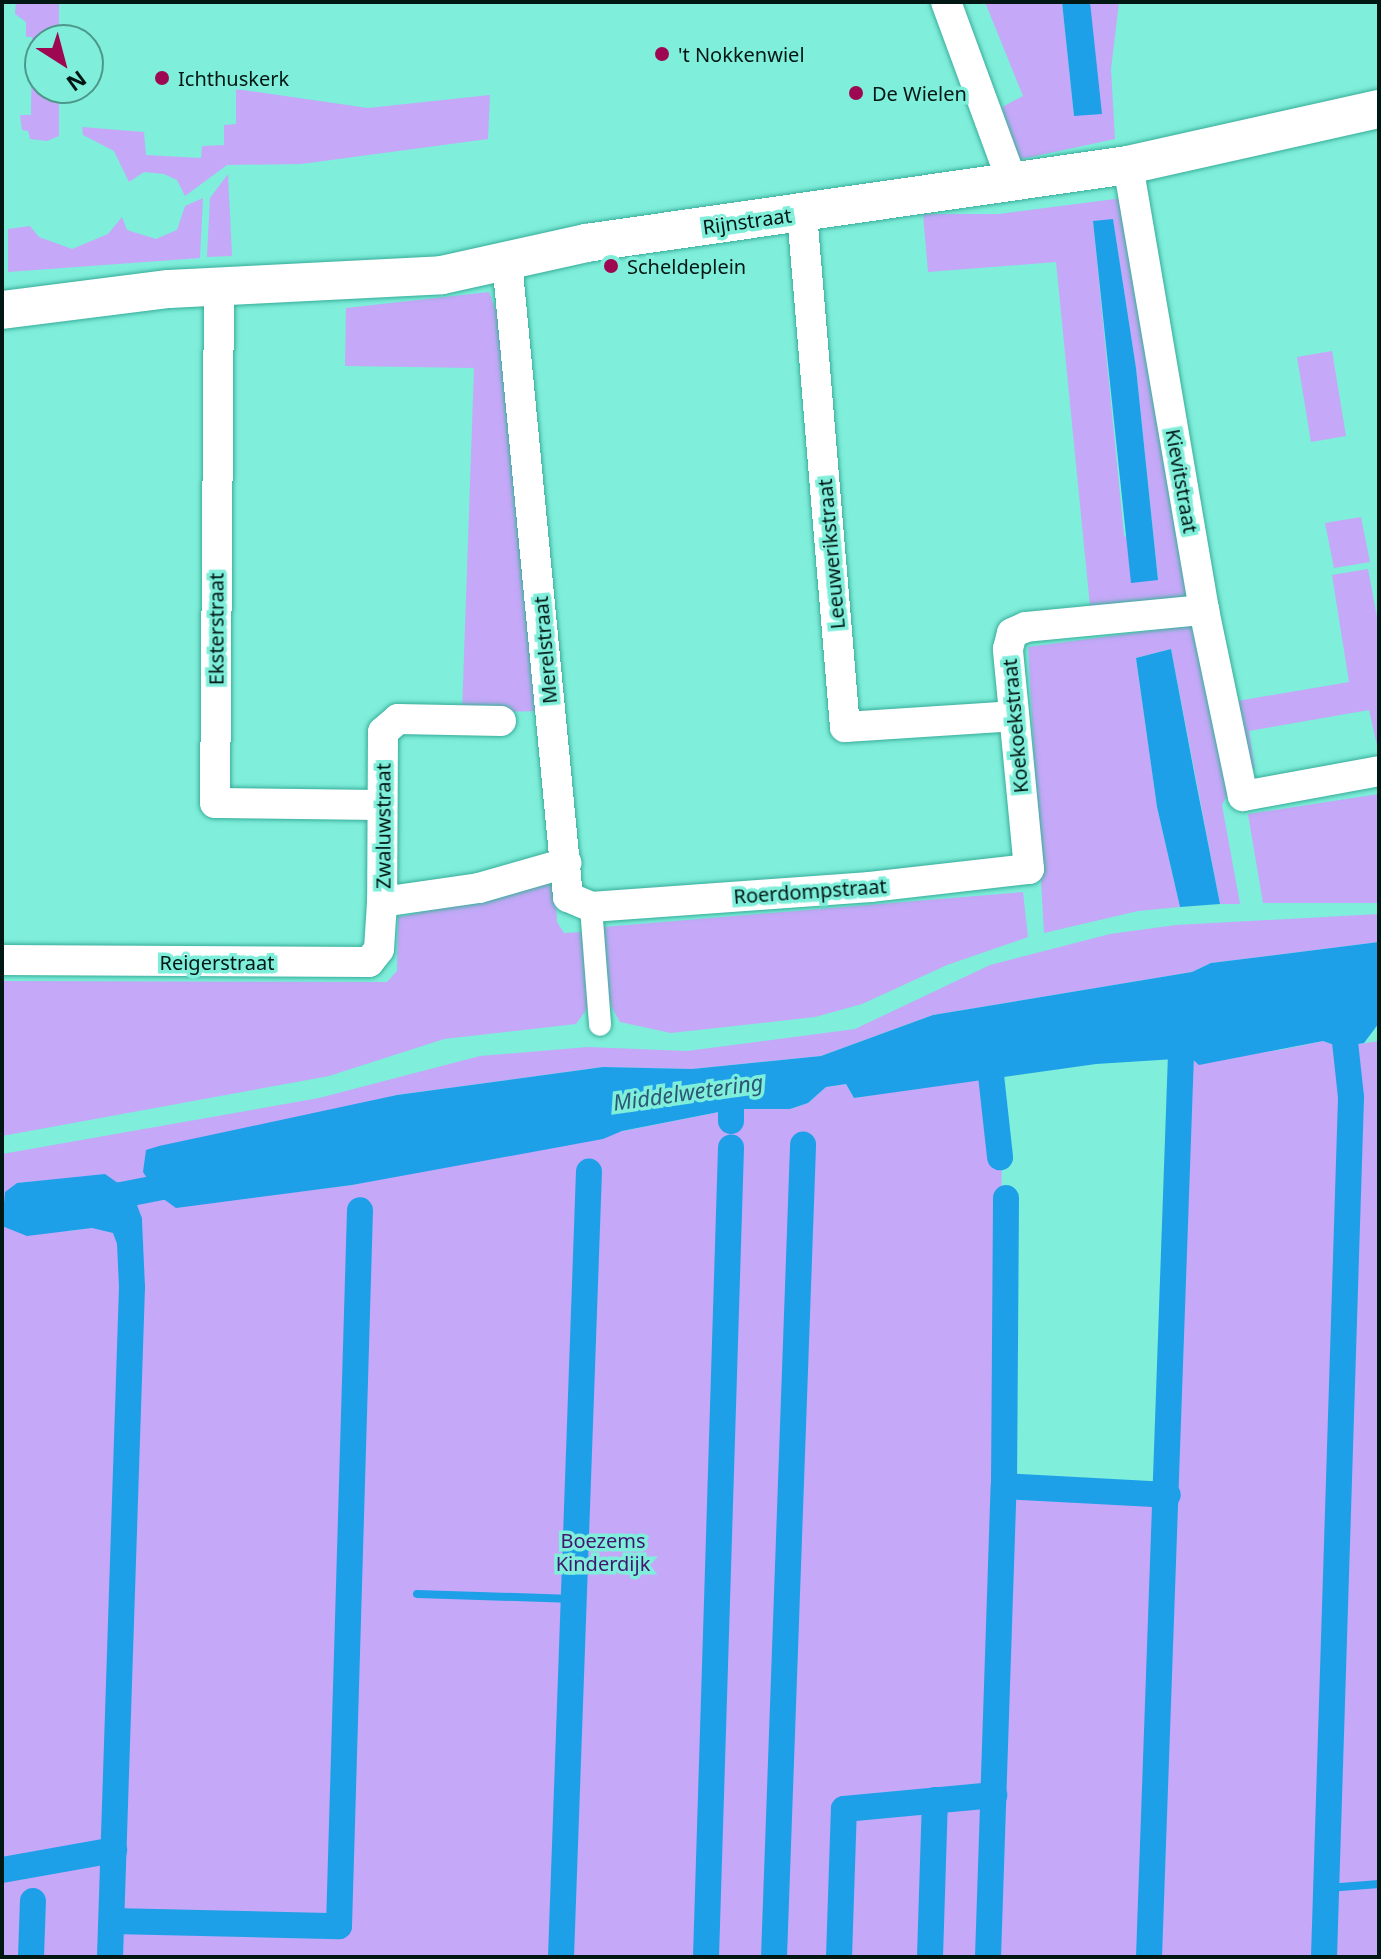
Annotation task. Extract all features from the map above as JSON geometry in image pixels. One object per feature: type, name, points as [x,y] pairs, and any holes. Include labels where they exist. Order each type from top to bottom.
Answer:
[{"type":"street","points":[[946,2],[1012,181]]},
{"type":"street","name":"Rijnstraat","points":[[2,310],[110,296],[219,287],[442,275],[586,243],[1128,165],[1379,109]]},
{"type":"street","name":"Kievitstraat","points":[[1128,165],[1204,610],[1243,796],[1379,771]]},
{"type":"street","name":"Leeuwerikstraat","points":[[802,213],[845,727],[1013,716]]},
{"type":"street","name":"Merelstraat","points":[[507,261],[568,897],[591,907]]},
{"type":"street","name":"Eksterstraat","points":[[219,287],[215,803],[382,805]]},
{"type":"street","name":"Koekoekstraat","points":[[1029,869],[1008,649],[1012,633],[1026,627],[1204,610]]},
{"type":"street","name":"Zwaluwstraat","points":[[501,721],[398,719],[383,732],[382,902],[479,888],[566,863]]},
{"type":"street","name":"Roerdompstraat","points":[[591,907],[870,887],[1029,869]]},
{"type":"street","name":"Reigerstraat","points":[[2,960],[369,962],[379,949],[382,902]]},
{"type":"street","points":[[591,907],[600,1025]]},
{"type":"green space","points":[[16,2],[59,2],[59,24],[26,24],[15,14]]},
{"type":"green space","points":[[985,2],[1062,2],[1074,116],[1092,46],[1090,2],[1119,2],[1111,69],[1115,139],[1017,160],[1002,107],[1023,96]]},
{"type":"green space","points":[[236,89],[368,108],[490,95],[488,139],[301,164],[227,165],[185,196],[177,180],[164,174],[144,172],[129,182],[114,151],[83,135],[82,127],[144,132],[146,155],[201,158],[202,146],[224,145],[224,125],[236,124]]},
{"type":"green space","points":[[31,104],[59,104],[59,136],[47,141],[30,139],[28,131],[22,130],[20,115],[31,115]]},
{"type":"green space","points":[[228,174],[232,256],[207,257],[210,198]]},
{"type":"green space","points":[[203,198],[200,258],[8,272],[8,229],[30,226],[39,237],[72,249],[108,234],[122,217],[127,230],[156,239],[177,230],[185,206]]},
{"type":"green space","points":[[1123,198],[1194,594],[1186,601],[1091,616],[1056,262],[928,272],[923,214],[999,214]],"holes":[[[1113,220],[1136,368],[1158,579],[1124,535],[1093,221]]]},
{"type":"green space","points":[[489,292],[497,313],[541,711],[462,713],[474,368],[345,366],[346,308]]},
{"type":"green space","points":[[1332,351],[1346,436],[1311,442],[1297,357]]},
{"type":"green space","points":[[1361,517],[1370,562],[1334,568],[1325,523]]},
{"type":"green space","points":[[1368,569],[1379,628],[1379,754],[1369,710],[1249,731],[1255,769],[1249,768],[1237,701],[1349,682],[1332,575]]},
{"type":"green space","points":[[1200,624],[1230,790],[1222,805],[1240,904],[1220,904],[1171,649],[1136,658],[1157,807],[1180,907],[1138,911],[1044,933],[1028,647]]},
{"type":"green space","points":[[1379,794],[1379,903],[1263,903],[1248,814]]},
{"type":"green space","points":[[554,867],[557,922],[564,933],[582,932],[589,1006],[576,1024],[444,1039],[329,1076],[2,1136],[2,981],[387,982],[397,971],[398,917],[470,902]]},
{"type":"green space","points":[[1023,892],[1028,937],[947,965],[862,1004],[815,1017],[671,1033],[620,1022],[610,1004],[603,927]]},
{"type":"green space","name":"Boezems Kinderdijk","points":[[1379,914],[1379,942],[1211,963],[1192,972],[933,1015],[821,1056],[692,1069],[603,1067],[397,1095],[341,1109],[210,1202],[352,1185],[734,1109],[790,1109],[808,1103],[826,1087],[846,1084],[854,1098],[1004,1075],[1001,1208],[1016,1212],[1005,1486],[1173,1499],[1191,1058],[1280,1050],[1323,1041],[1340,1047],[1379,1041],[1379,1957],[2,1957],[2,1226],[71,1231],[140,1218],[56,1180],[17,1183],[2,1208],[2,1154],[319,1098],[480,1056],[588,1047],[687,1051],[855,1029],[990,965],[1110,934],[1176,925]]},
{"type":"water","points":[[1062,2],[1090,2],[1102,114],[1074,116]]},
{"type":"water","points":[[1113,219],[1136,368],[1158,580],[1131,583],[1093,221]]},
{"type":"water","points":[[1171,649],[1220,904],[1180,907],[1157,807],[1136,658]]},
{"type":"water","points":[[1379,942],[1379,1023],[1364,1043],[1340,1047],[1323,1041],[1199,1065],[1191,1058],[1096,1064],[854,1098],[846,1084],[826,1087],[808,1103],[790,1109],[734,1109],[622,1131],[603,1139],[352,1185],[176,1208],[158,1195],[143,1172],[146,1150],[159,1146],[397,1095],[603,1067],[692,1069],[821,1056],[933,1015],[1192,972],[1211,963]]},
{"type":"water","points":[[105,1174],[128,1190],[140,1218],[129,1222],[126,1503],[119,1249],[113,1233],[92,1228],[27,1236],[2,1226],[5,1192],[17,1183]]},
{"type":"waterway","points":[[1324,1957],[1351,1097],[1342,1014]]},
{"type":"waterway","points":[[1149,1957],[1182,1026]]},
{"type":"waterway","points":[[988,1048],[1000,1157]]},
{"type":"waterway","points":[[731,1086],[731,1121]]},
{"type":"waterway","points":[[774,1957],[803,1145]]},
{"type":"waterway","points":[[706,1957],[731,1147]]},
{"type":"waterway","points":[[561,1957],[589,1171]]},
{"type":"waterway","name":"Middelwetering","points":[[96,1200],[187,1182]]},
{"type":"waterway","points":[[110,1957],[132,1287],[129,1221],[120,1196]]},
{"type":"waterway","points":[[988,1957],[1004,1486],[1006,1198]]},
{"type":"waterway","points":[[112,1921],[339,1926],[360,1210]]},
{"type":"waterway","points":[[1004,1486],[1168,1495]]},
{"type":"waterway","points":[[417,1594],[574,1599]]},
{"type":"waterway","points":[[839,1957],[844,1809],[994,1795]]},
{"type":"waterway","points":[[930,1957],[935,1800]]},
{"type":"waterway","points":[[2,1870],[114,1850]]},
{"type":"waterway","points":[[1328,1888],[1379,1884]]},
{"type":"waterway","points":[[31,1957],[33,1901]]},
{"type":"place","name":"'t Nokkenwiel","points":[[662,54]]},
{"type":"place","name":"Ichthuskerk","points":[[162,78]]},
{"type":"place","name":"De Wielen","points":[[856,93]]},
{"type":"place","name":"Scheldeplein","points":[[611,266]]}]
